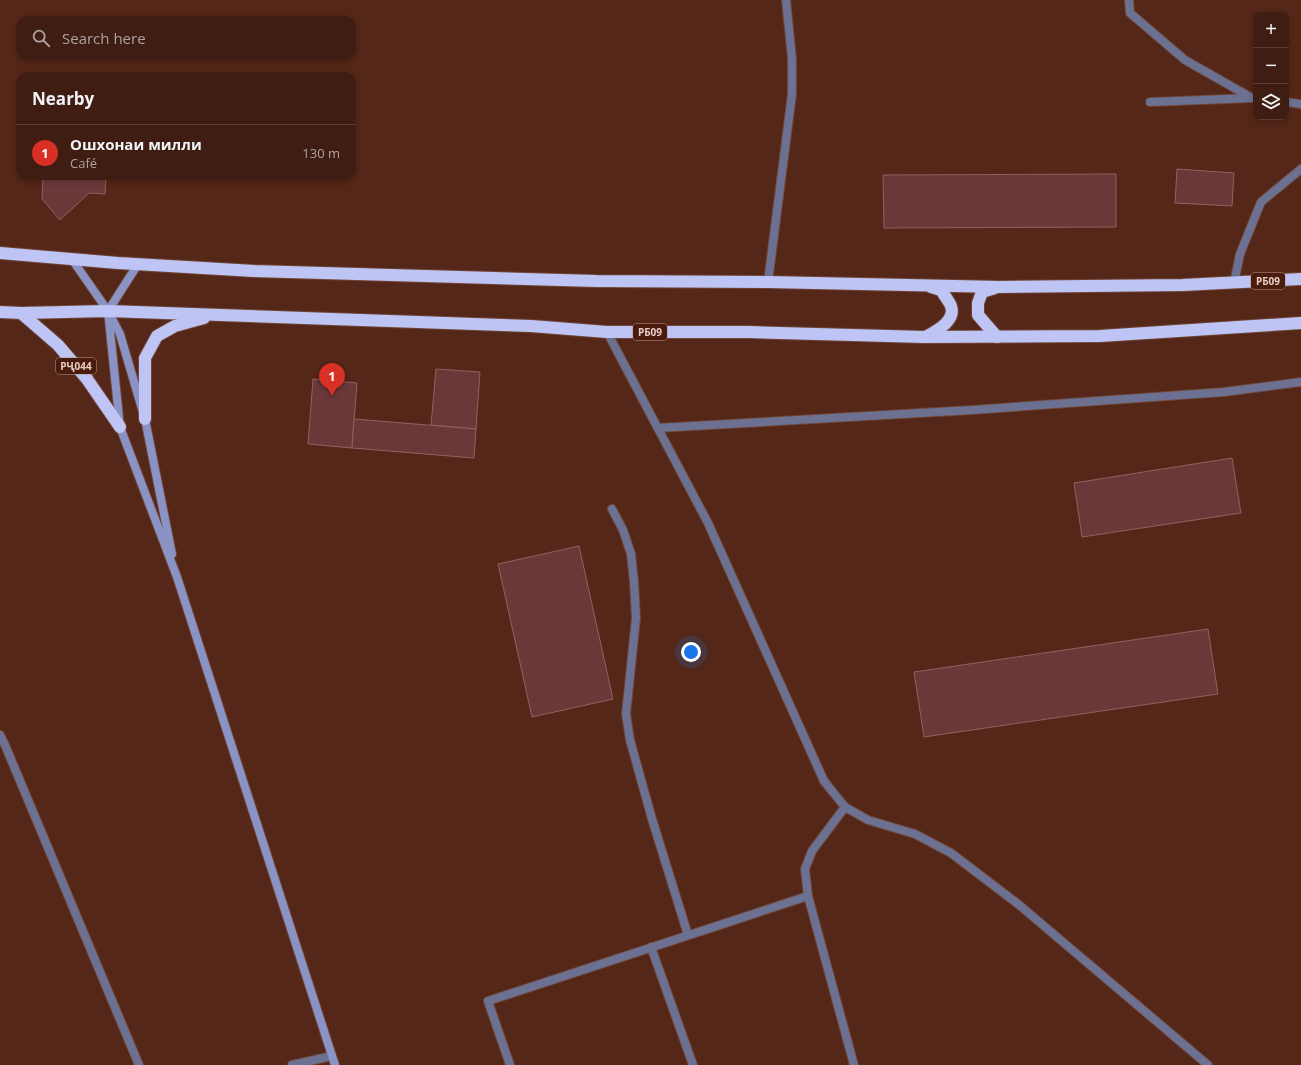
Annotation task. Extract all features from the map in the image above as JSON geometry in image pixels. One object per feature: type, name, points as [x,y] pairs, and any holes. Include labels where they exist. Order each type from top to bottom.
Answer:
[{"type":"highway","name":"РБ09","points":[[0,253],[138,264],[254,271],[596,281],[768,282],[1000,287],[1183,285],[1301,278]]},
{"type":"highway","points":[[920,285],[942,290],[952,308],[950,318],[938,331],[924,337]]},
{"type":"highway","points":[[998,337],[978,316],[978,304],[982,292],[1000,287]]},
{"type":"highway","name":"РБ09","points":[[0,312],[108,311],[531,326],[607,332],[748,332],[924,337],[1100,336],[1301,323]]},
{"type":"highway","name":"РҶ044","points":[[21,313],[58,345],[87,379],[120,427]]},
{"type":"highway","name":"РҶ044","points":[[145,420],[145,358],[157,336],[175,326],[213,315]]},
{"type":"main road","points":[[71,258],[108,311],[120,334],[145,420]]},
{"type":"main road","points":[[120,427],[108,311],[138,264]]},
{"type":"main road","name":"РҶ044","points":[[145,420],[177,577]]},
{"type":"main road","name":"РҶ044","points":[[120,427],[177,577],[336,1065]]},
{"type":"street","points":[[768,282],[792,94],[792,59],[786,0]]},
{"type":"street","points":[[1129,0],[1130,13],[1185,60],[1253,97]]},
{"type":"street","points":[[1150,102],[1253,98]]},
{"type":"street","points":[[1289,102],[1301,104]]},
{"type":"street","points":[[1234,283],[1240,254],[1261,202],[1301,169]]},
{"type":"street","points":[[607,332],[708,523],[824,781],[845,807],[868,820],[915,834],[951,853],[1018,904],[1208,1065]]},
{"type":"street","points":[[658,428],[980,409],[1224,392],[1301,382]]},
{"type":"street","points":[[612,509],[623,530],[632,554],[636,618],[626,714],[630,740],[688,935]]},
{"type":"street","points":[[0,735],[139,1065]]},
{"type":"street","points":[[845,807],[812,851],[805,869],[808,896],[854,1065]]},
{"type":"street","points":[[510,1065],[488,1001],[808,896]]},
{"type":"street","points":[[651,947],[693,1065]]},
{"type":"street","points":[[292,1065],[332,1056]]},
{"type":"building","points":[[1177,169],[1234,173],[1232,206],[1175,203]]},
{"type":"building","points":[[1116,174],[1116,227],[884,228],[883,175]]},
{"type":"building","points":[[43,180],[106,180],[105,194],[89,193],[60,220],[42,199]]},
{"type":"building","points":[[436,369],[480,372],[476,429],[431,425]]},
{"type":"building","points":[[313,379],[357,383],[352,448],[308,444]]},
{"type":"building","points":[[354,419],[476,429],[474,458],[352,448]]},
{"type":"building","points":[[1232,458],[1241,513],[1082,537],[1074,483]]},
{"type":"building","points":[[579,546],[613,699],[532,717],[498,564]]},
{"type":"building","points":[[1208,629],[1218,694],[924,737],[914,672]]},
{"type":"place","name":"Ошхонаи милли","points":[[332,396]]}]
